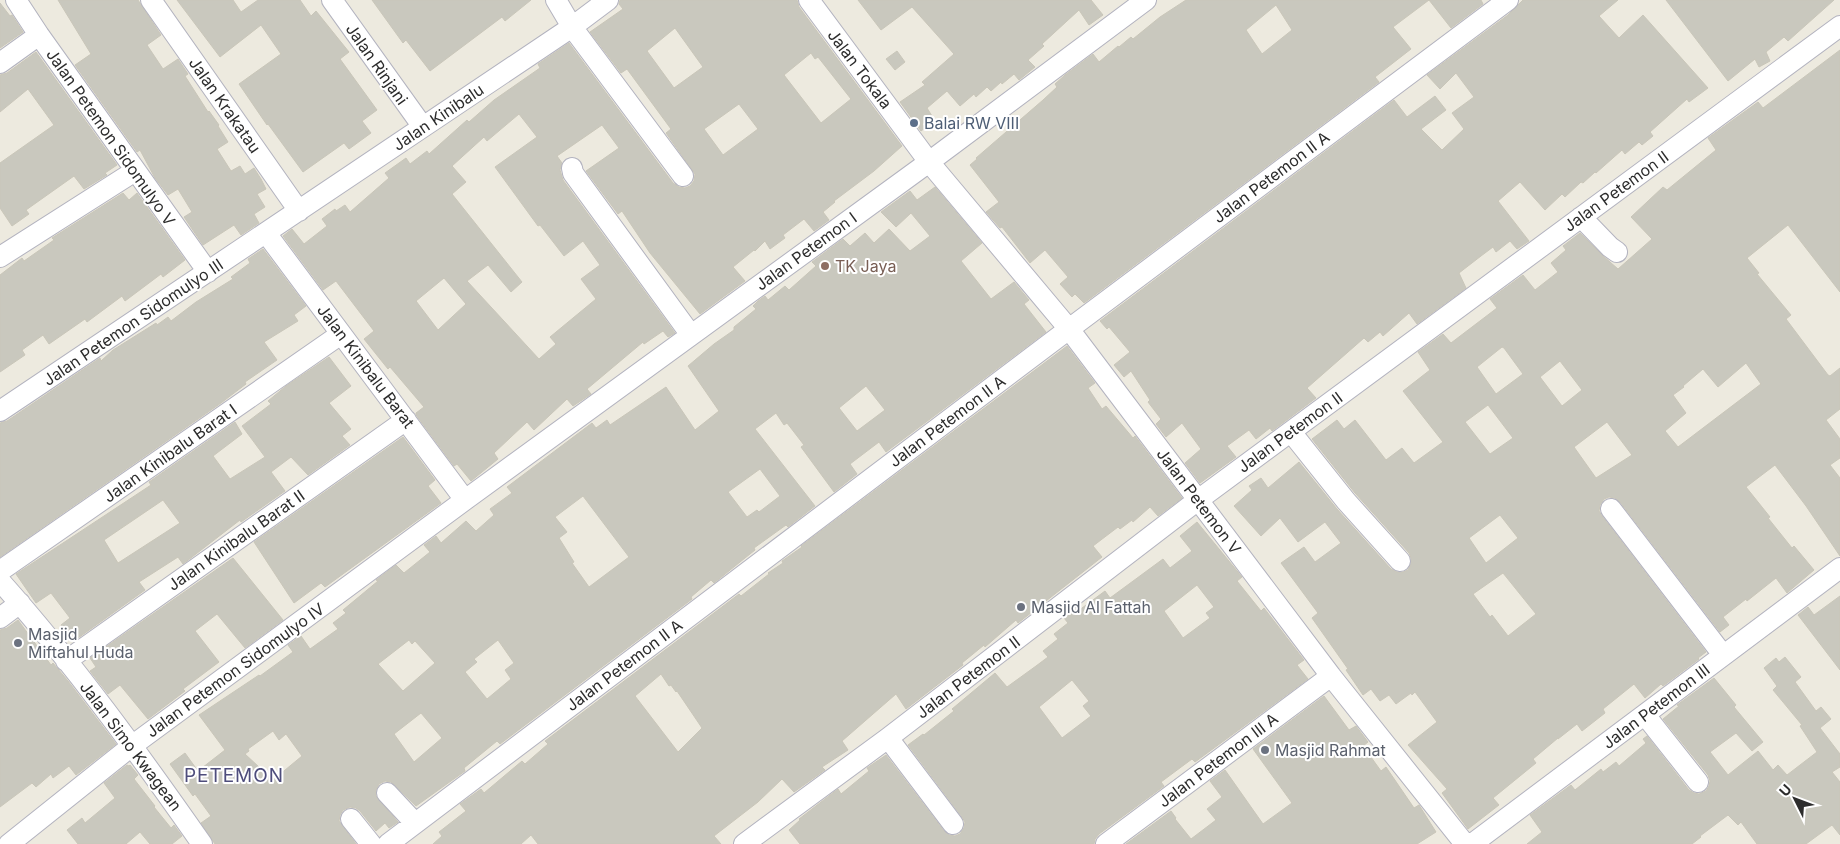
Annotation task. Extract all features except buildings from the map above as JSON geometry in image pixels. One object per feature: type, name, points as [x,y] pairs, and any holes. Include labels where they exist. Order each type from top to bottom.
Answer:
[{"type":"street","name":"Jalan Petemon Sidomulyo V","points":[[16,0],[208,272]]},
{"type":"street","name":"Jalan Krakatau","points":[[151,0],[299,211]]},
{"type":"street","name":"Jalan Rinjani","points":[[332,0],[423,127]]},
{"type":"street","points":[[556,0],[572,27],[684,176]]},
{"type":"street","name":"Jalan Kinibalu","points":[[266,233],[572,27],[608,0]]},
{"type":"street","name":"Jalan Tokala","points":[[809,0],[929,162]]},
{"type":"street","name":"Jalan Petemon I","points":[[465,500],[929,162],[1146,0]]},
{"type":"street","name":"Jalan Petemon II A","points":[[388,844],[1508,0]]},
{"type":"street","name":"Jalan Petemon II","points":[[744,844],[888,738],[1198,500],[1840,26]]},
{"type":"street","points":[[0,63],[39,35]]},
{"type":"street","name":"Jalan Petemon V","points":[[929,162],[1069,329],[1331,676],[1465,844]]},
{"type":"street","points":[[572,168],[691,335]]},
{"type":"street","points":[[0,258],[135,171]]},
{"type":"street","points":[[1581,217],[1617,252]]},
{"type":"street","name":"Jalan Petemon Sidomulyo III","points":[[0,411],[266,233]]},
{"type":"street","name":"Jalan Kinibalu Barat","points":[[266,233],[465,500]]},
{"type":"street","name":"Jalan Kinibalu Barat I","points":[[0,571],[341,334]]},
{"type":"street","name":"Jalan Kinibalu Barat II","points":[[66,661],[406,420]]},
{"type":"street","points":[[1291,432],[1346,501],[1400,561]]},
{"type":"street","name":"Jalan Petemon Sidomulyo IV","points":[[9,844],[133,745],[465,500]]},
{"type":"street","points":[[1611,509],[1723,655]]},
{"type":"street","name":"Jalan Petemon III","points":[[1472,844],[1840,568]]},
{"type":"street","name":"Jalan Simo Kwagean","points":[[0,581],[20,603],[133,745],[202,844]]},
{"type":"street","points":[[0,618],[20,603]]},
{"type":"street","name":"Jalan Petemon III A","points":[[1106,844],[1331,676]]},
{"type":"street","points":[[1645,715],[1698,782]]},
{"type":"street","points":[[888,738],[953,824]]},
{"type":"street","points":[[387,793],[415,823]]},
{"type":"street","points":[[351,820],[371,844]]},
{"type":"place","name":"Balai RW VIII","points":[[914,123]]},
{"type":"place","name":"TK Jaya","points":[[825,266]]},
{"type":"place","name":"Masjid Al Fattah","points":[[1021,607]]},
{"type":"place","name":"Masjid Miftahul Huda","points":[[18,643]]},
{"type":"place","name":"Masjid Rahmat","points":[[1265,750]]},
{"type":"district","name":"PETEMON","points":[[234,775]]}]
